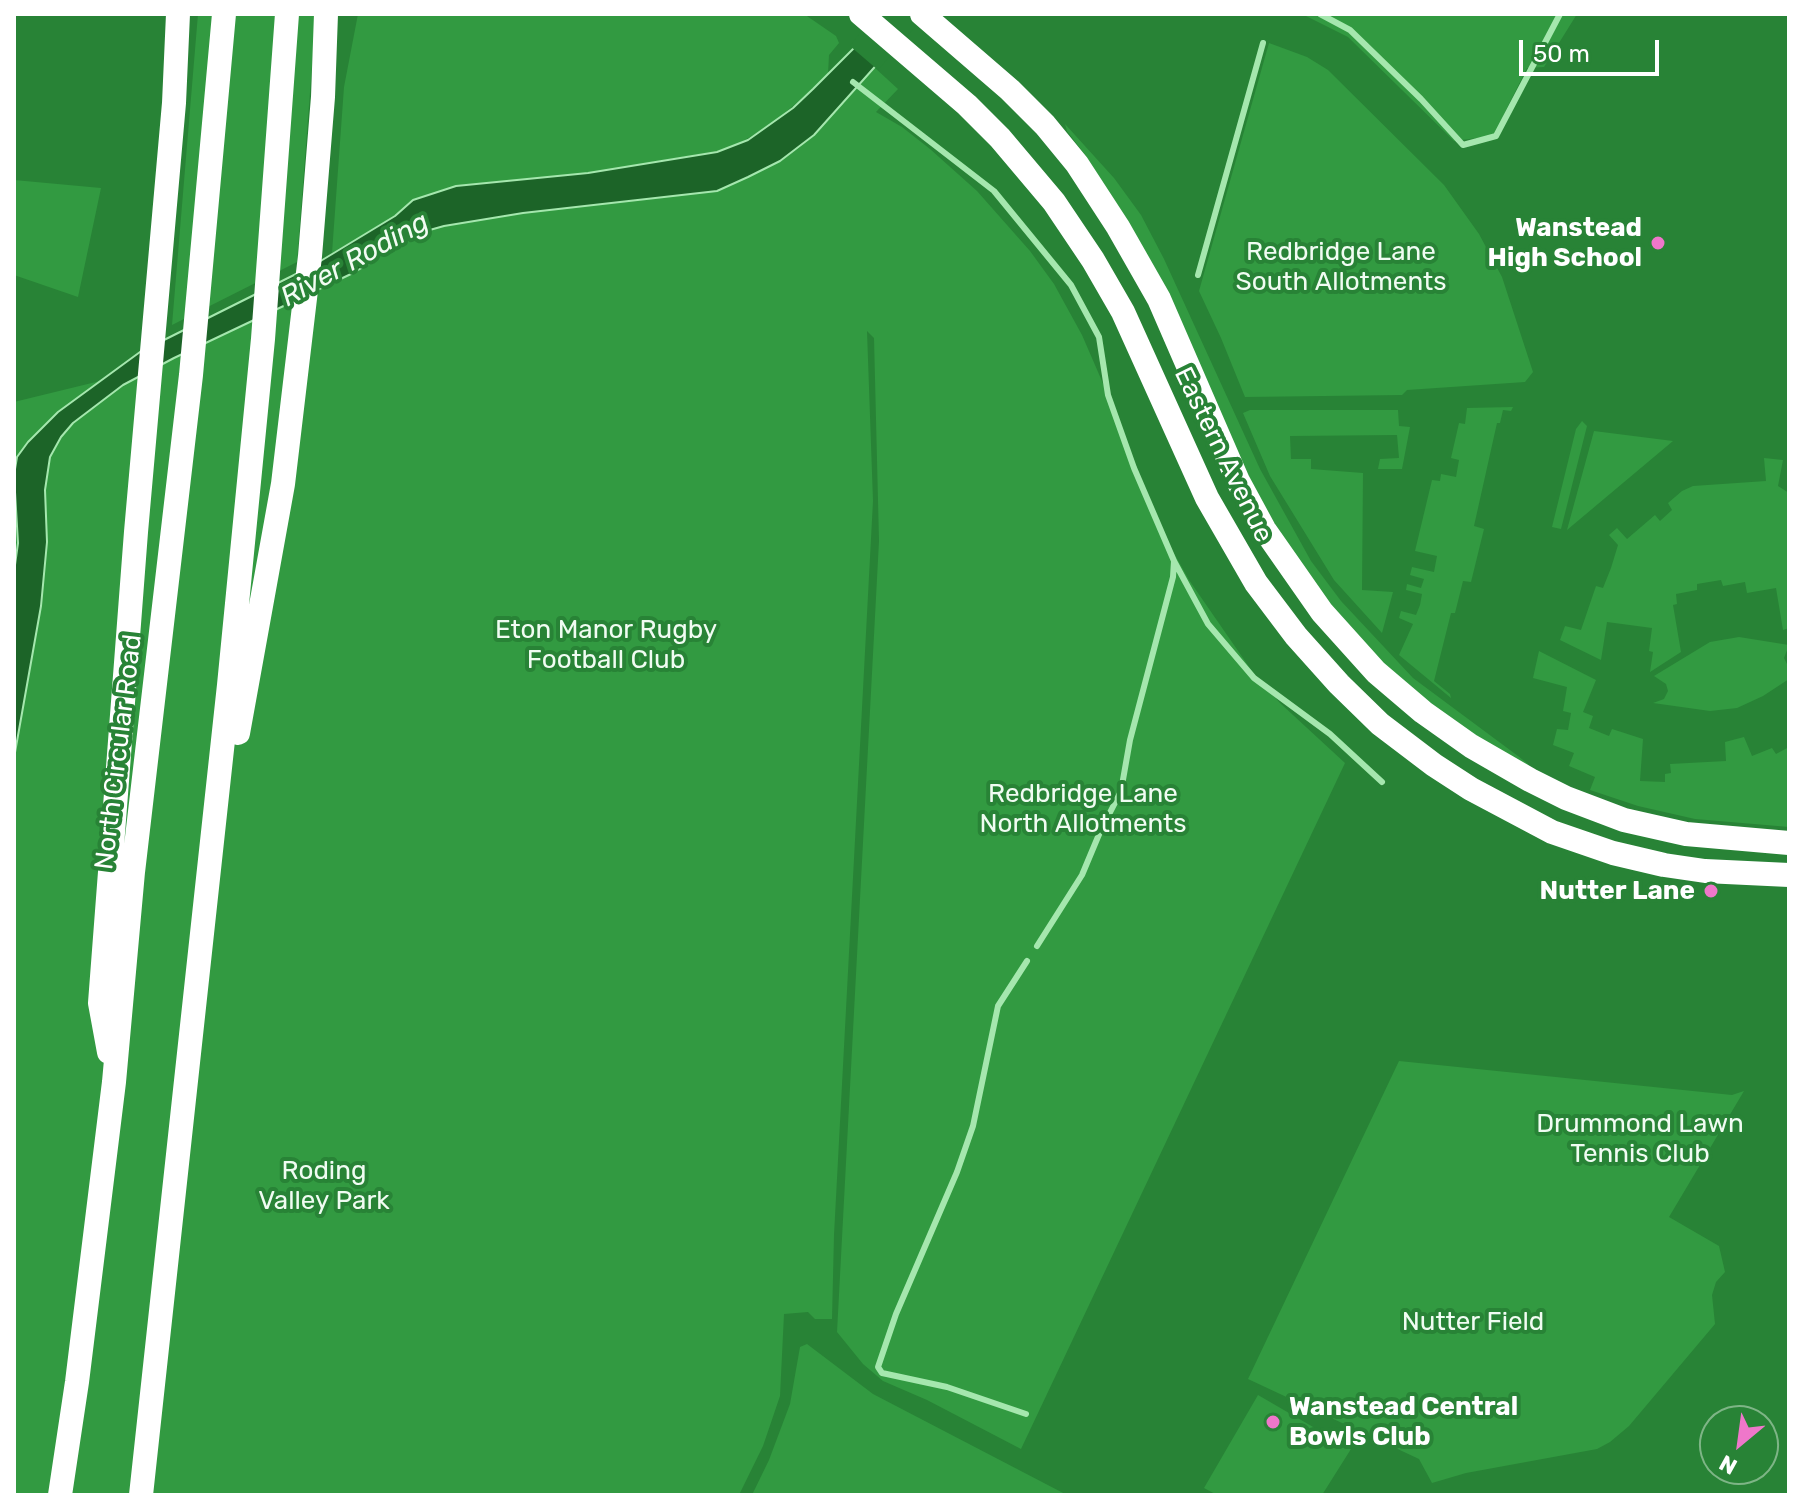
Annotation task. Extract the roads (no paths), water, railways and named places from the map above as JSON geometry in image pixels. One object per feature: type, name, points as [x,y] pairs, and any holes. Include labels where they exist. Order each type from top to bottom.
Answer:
[{"type":"highway","points":[[114,1082],[100,1003],[174,103],[178,14]]},
{"type":"highway","name":"North Circular Road","points":[[60,1495],[114,1082],[133,872],[191,375],[224,14]]},
{"type":"highway","points":[[141,1495],[209,879],[263,339],[287,14]]},
{"type":"highway","points":[[209,879],[283,484],[310,256],[323,97],[326,14]]},
{"type":"highway","points":[[323,97],[338,14]]},
{"type":"highway","name":"Eastern Avenue","points":[[862,16],[967,105],[1000,138],[1054,202],[1123,312],[1207,498],[1256,583],[1339,684],[1380,724],[1471,789],[1552,832],[1613,853],[1664,865],[1785,876]]},
{"type":"highway","name":"Eastern Avenue","points":[[928,19],[1035,114],[1077,164],[1159,299],[1238,481],[1264,529],[1322,612],[1376,672],[1423,712],[1471,746],[1566,798],[1624,820],[1686,834],[1789,843]]},
{"type":"water","name":"River Roding","points":[[879,14],[922,14],[814,135],[780,161],[717,191],[523,213],[419,233],[387,248],[351,274],[123,385],[73,423],[50,457],[45,490],[47,542],[41,606],[14,758],[14,572],[18,543],[14,475],[17,457],[58,412],[140,352],[314,265],[395,216],[413,200],[456,186],[588,173],[717,152],[748,140],[793,108],[813,89],[853,49]]},
{"type":"waterway","points":[[1320,14],[1350,30],[1463,145],[1496,136],[1560,14]]},
{"type":"waterway","points":[[1198,275],[1263,43]]},
{"type":"waterway","points":[[853,82],[994,191],[1071,285],[1099,337],[1108,395],[1134,468],[1174,561],[1208,624],[1254,678],[1330,734],[1382,782]]},
{"type":"waterway","points":[[1037,946],[1082,875],[1121,791],[1130,740],[1173,577],[1174,561]]},
{"type":"waterway","points":[[1026,1414],[947,1387],[882,1373],[878,1367],[896,1314],[957,1172],[973,1126],[998,1006],[1027,961]]},
{"type":"place","name":"Wanstead High School","points":[[1658,243]]},
{"type":"place","name":"Nutter Lane","points":[[1711,891]]},
{"type":"place","name":"Wanstead Central Bowls Club","points":[[1273,1422]]},
{"type":"park label","name":"Redbridge Lane South Allotments","points":[[1341,267]]},
{"type":"park label","name":"Eton Manor Rugby Football Club","points":[[606,645]]},
{"type":"park label","name":"Redbridge Lane North Allotments","points":[[1083,809]]},
{"type":"park label","name":"Drummond Lawn Tennis Club","points":[[1640,1139]]},
{"type":"park label","name":"Roding Valley Park","points":[[324,1186]]},
{"type":"park label","name":"Nutter Field","points":[[1473,1322]]}]
